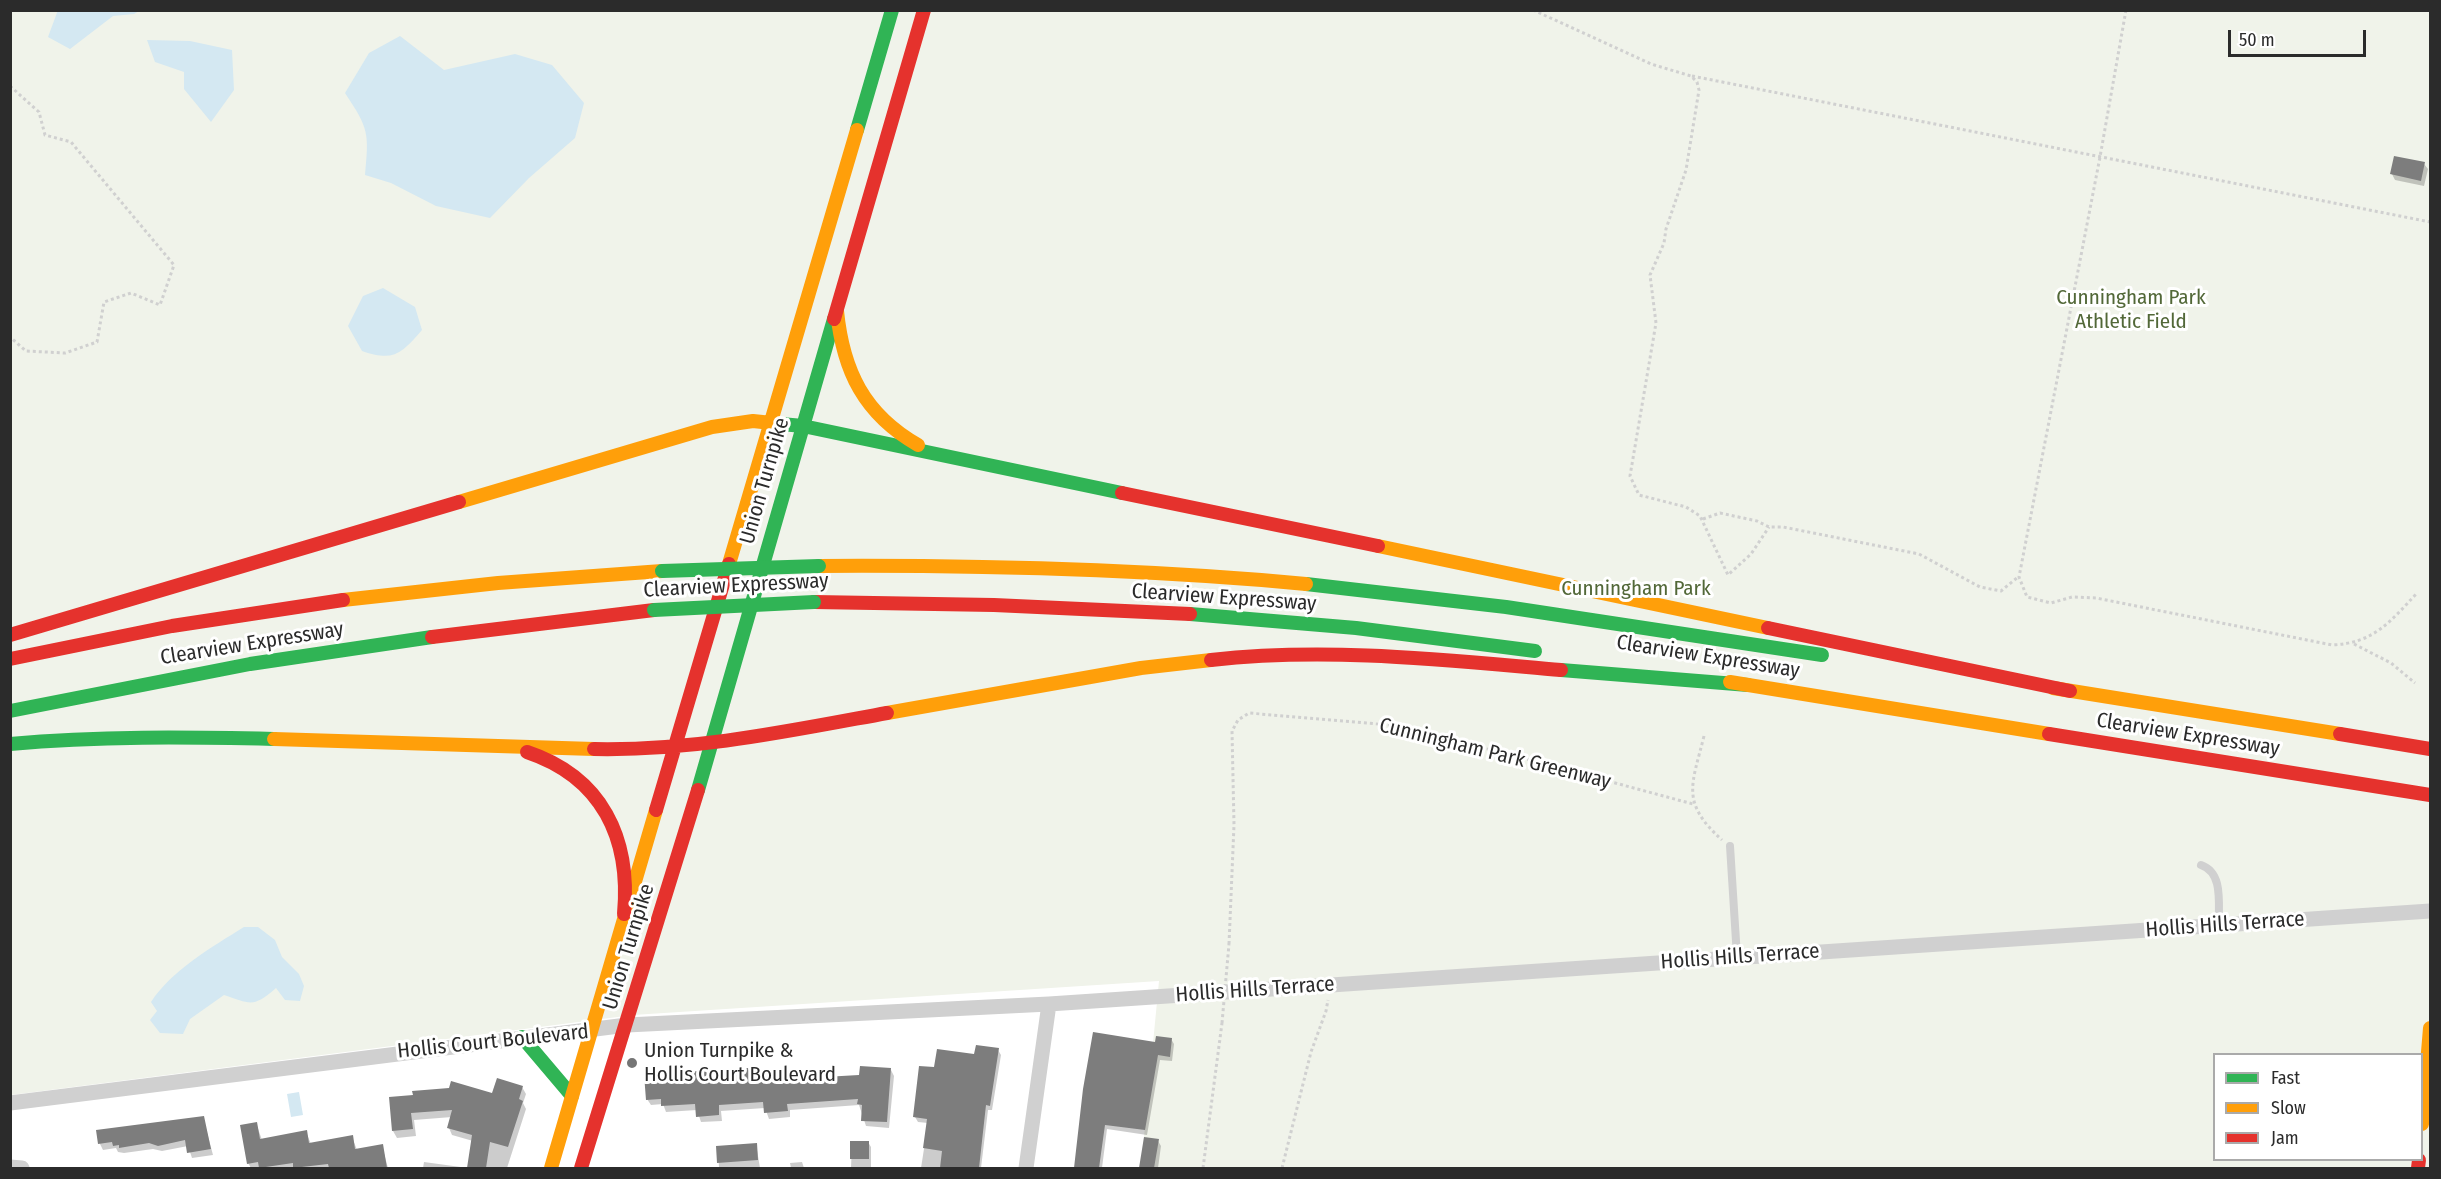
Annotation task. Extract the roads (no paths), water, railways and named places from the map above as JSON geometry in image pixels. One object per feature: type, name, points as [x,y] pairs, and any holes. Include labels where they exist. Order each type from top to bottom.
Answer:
[{"type":"main road","name":"Union Turnpike","points":[[551,1168],[892,10]]},
{"type":"main road","name":"Union Turnpike","points":[[581,1168],[627,1025],[924,10]]},
{"type":"main road","points":[[837,311],[840,338],[847,365],[875,413],[912,442],[950,457]]},
{"type":"main road","points":[[10,635],[712,427],[739,422],[769,422],[803,426],[2070,691]]},
{"type":"main road","name":"Clearview Expressway","points":[[10,659],[193,622],[349,597],[483,583],[662,571],[819,566],[1065,569],[1347,587],[1535,610],[1764,647],[2070,691],[2430,749]]},
{"type":"main road","name":"Clearview Expressway","points":[[10,711],[136,684],[269,661],[654,610],[814,602],[932,603],[1200,616],[1332,626],[1552,653]]},
{"type":"main road","points":[[10,744],[78,738],[158,736],[643,750],[673,748],[709,745],[1130,670],[1254,655],[1321,653],[1390,656],[1748,685]]},
{"type":"main road","name":"Clearview Expressway","points":[[1574,657],[2430,795]]},
{"type":"main road","points":[[491,746],[518,749],[549,760],[565,769],[590,792],[611,822],[623,853],[626,870],[624,914]]},
{"type":"main road","points":[[2423,1103],[2430,1028]]},
{"type":"main road","points":[[522,1037],[572,1096]]},
{"type":"street","name":"Hollis Hills Terrace","points":[[1049,1004],[2430,911]]},
{"type":"street","name":"Hollis Court Boulevard","points":[[10,1103],[522,1037],[591,1032],[627,1025],[1049,1004]]},
{"type":"street","points":[[1026,1168],[1049,1004]]},
{"type":"street","points":[[10,1167],[22,1168]]},
{"type":"lane","points":[[1730,846],[1737,957]]},
{"type":"lane","points":[[2200,865],[2210,868],[2216,875],[2219,925]]},
{"type":"water","points":[[58,10],[139,11],[134,14],[113,16],[70,49],[48,37]]},
{"type":"water","points":[[400,36],[444,70],[515,54],[552,65],[584,103],[575,138],[529,178],[490,218],[436,206],[391,183],[365,175],[366,132],[359,115],[345,93],[369,53]]},
{"type":"water","points":[[147,40],[190,41],[232,50],[234,90],[211,122],[184,89],[184,72],[155,62]]},
{"type":"water","points":[[383,288],[415,307],[422,330],[402,350],[390,356],[362,351],[348,326],[363,296]]},
{"type":"water","points":[[244,927],[258,927],[275,940],[282,957],[299,974],[304,986],[300,1001],[285,1000],[276,988],[262,999],[252,1002],[240,1001],[224,995],[190,1019],[183,1034],[160,1033],[150,1020],[157,1011],[151,1002],[160,990],[193,960]]},
{"type":"water","points":[[299,1092],[303,1115],[291,1117],[287,1094]]},
{"type":"place","name":"Union Turnpike & Hollis Court Boulevard","points":[[632,1063]]},
{"type":"park label","name":"Cunningham Park Athletic Field","points":[[2131,310]]},
{"type":"park label","name":"Cunningham Park","points":[[1636,589]]}]
